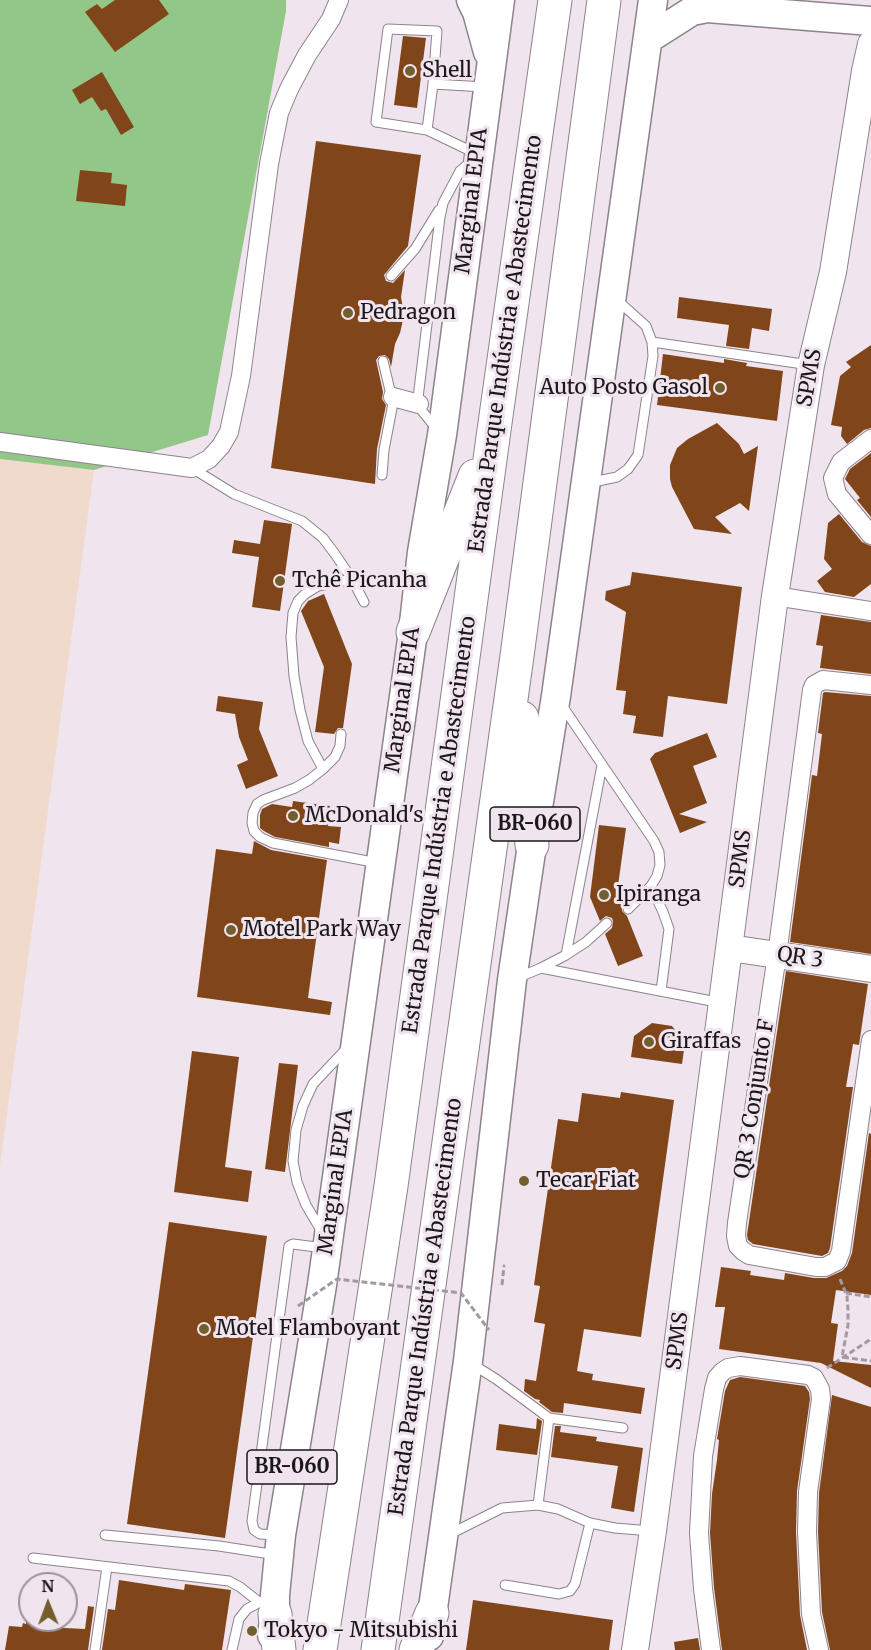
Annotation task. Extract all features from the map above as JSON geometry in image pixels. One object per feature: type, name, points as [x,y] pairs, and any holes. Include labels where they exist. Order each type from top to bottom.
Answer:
[{"type":"highway","name":"Estrada Parque Indústria e Abastecimento","points":[[320,1650],[391,1186],[555,0]]},
{"type":"highway","name":"Estrada Parque Indústria e Abastecimento","points":[[378,1650],[517,656],[604,0]]},
{"type":"highway","points":[[412,632],[494,430]]},
{"type":"highway","points":[[517,656],[532,845]]},
{"type":"highway","points":[[270,1604],[279,1650]]},
{"type":"highway","points":[[416,1650],[432,1613]]},
{"type":"main road","points":[[471,0],[477,12],[489,75]]},
{"type":"main road","name":"Marginal EPIA","points":[[269,1650],[270,1604],[322,1285],[422,552],[442,435],[500,0]]},
{"type":"main road","name":"BR-060","points":[[427,1650],[468,1361],[512,980],[556,696],[653,0]]},
{"type":"main road","points":[[648,39],[692,11],[707,8],[859,13]]},
{"type":"street","points":[[0,442],[192,468],[209,459],[221,446],[229,432],[241,376],[269,164],[279,113],[307,55],[331,19],[339,0]]},
{"type":"street","points":[[331,19],[353,0]]},
{"type":"street","name":"SPMS","points":[[859,13],[865,71]]},
{"type":"street","name":"SPMS","points":[[635,1650],[653,1531],[775,596],[811,365],[833,272],[871,44]]},
{"type":"street","points":[[393,397],[419,404]]},
{"type":"street","points":[[871,439],[841,462],[833,478],[837,494],[871,535]]},
{"type":"street","points":[[775,596],[871,611]]},
{"type":"street","name":"QR 3 Conjunto F","points":[[871,686],[824,680],[814,685],[812,690],[777,955],[737,1223],[738,1246],[749,1255],[816,1267],[825,1267],[837,1261],[841,1251],[871,1040]]},
{"type":"street","name":"QR 3","points":[[730,948],[871,969]]},
{"type":"street","points":[[711,1650],[699,1533],[703,1456],[717,1378],[728,1368],[740,1366],[808,1375],[814,1378],[820,1389],[821,1399],[808,1492],[807,1532],[811,1614],[819,1650]]},
{"type":"lane","points":[[391,276],[415,249],[460,171],[478,154],[427,130],[376,122],[388,29],[437,31],[427,130]]},
{"type":"lane","points":[[433,84],[489,75]]},
{"type":"lane","points":[[442,435],[419,404],[418,392],[443,203]]},
{"type":"lane","points":[[586,484],[617,477],[628,469],[638,455],[652,356],[652,342],[646,326],[612,295]]},
{"type":"lane","points":[[652,342],[811,365]]},
{"type":"lane","points":[[382,475],[393,403],[383,361]]},
{"type":"lane","points":[[192,468],[234,494],[302,521],[323,538],[352,579],[364,602]]},
{"type":"lane","points":[[323,769],[308,741],[300,710],[291,637],[293,613],[305,594],[318,586],[352,579]]},
{"type":"lane","points":[[556,696],[654,841],[659,852],[660,865],[657,876],[651,886],[628,909]]},
{"type":"lane","points":[[341,734],[340,746],[335,757],[323,769],[295,788],[257,804],[253,813],[254,831],[260,837],[273,843],[380,864]]},
{"type":"lane","points":[[566,955],[602,765]]},
{"type":"lane","points":[[651,886],[669,929],[661,991]]},
{"type":"lane","points":[[512,980],[566,955],[607,923]]},
{"type":"lane","points":[[541,968],[723,1003]]},
{"type":"lane","points":[[280,1545],[254,1530],[252,1521],[289,1246],[327,1244],[306,1205],[297,1182],[293,1161],[296,1130],[313,1084],[356,1039]]},
{"type":"lane","points":[[468,1361],[549,1418],[623,1428]]},
{"type":"lane","points":[[538,1505],[549,1418]]},
{"type":"lane","points":[[443,1539],[502,1508],[538,1505],[558,1509],[590,1523],[615,1528],[653,1531]]},
{"type":"lane","points":[[505,1585],[559,1594],[570,1591],[575,1584],[590,1523]]},
{"type":"lane","points":[[105,1535],[219,1546],[280,1545]]},
{"type":"lane","points":[[33,1558],[229,1581],[270,1604]]},
{"type":"lane","points":[[95,1650],[107,1567]]},
{"type":"lane","points":[[232,1650],[239,1619],[247,1609],[270,1604]]},
{"type":"path","points":[[298,1306],[337,1279],[461,1293],[489,1330]]},
{"type":"path","points":[[842,1357],[848,1325],[846,1293],[871,1297]]},
{"type":"path","points":[[814,1378],[871,1339]]},
{"type":"path","points":[[842,1357],[871,1361]]},
{"type":"shaded area","points":[[0,459],[94,470],[0,1166]]},
{"type":"green space","points":[[0,0],[286,0],[286,11],[208,435],[94,470],[0,459]]},
{"type":"building","points":[[115,0],[159,0],[169,14],[115,52],[85,12],[97,4],[102,9]]},
{"type":"building","name":"Shell","points":[[403,36],[426,38],[417,108],[394,105]]},
{"type":"building","points":[[102,72],[134,127],[121,135],[106,109],[101,111],[92,97],[80,104],[72,90]]},
{"type":"building","name":"Pedragon","points":[[316,141],[421,155],[408,246],[384,275],[386,281],[393,283],[405,270],[401,297],[403,320],[395,344],[391,367],[385,355],[379,356],[376,360],[383,392],[382,399],[386,405],[377,449],[375,484],[271,468]]},
{"type":"building","points":[[80,170],[112,173],[111,183],[127,185],[125,206],[76,201]]},
{"type":"building","points":[[679,297],[772,309],[769,331],[752,328],[749,349],[726,346],[729,325],[677,318]]},
{"type":"building","points":[[871,345],[871,428],[864,430],[847,444],[841,436],[842,427],[831,425],[840,376],[851,367],[846,362]]},
{"type":"building","name":"Auto Posto Gasol","points":[[663,354],[724,363],[724,359],[747,363],[746,366],[783,371],[777,421],[657,405]]},
{"type":"building","points":[[717,423],[739,444],[744,454],[758,446],[749,511],[740,503],[715,517],[732,534],[694,529],[670,479],[670,465],[677,448],[688,439]]},
{"type":"building","points":[[871,453],[871,517],[857,500],[860,498],[845,479],[850,469]]},
{"type":"building","points":[[839,514],[862,542],[871,546],[871,584],[854,597],[825,592],[817,581],[832,569],[824,559],[828,523]]},
{"type":"building","points":[[264,520],[292,524],[280,611],[252,607],[259,557],[232,553],[234,540],[260,544]]},
{"type":"building","points":[[632,572],[742,587],[727,704],[668,696],[663,737],[633,733],[636,716],[623,714],[626,691],[616,690],[626,612],[605,600],[606,591],[630,585]]},
{"type":"building","points":[[324,594],[352,664],[343,728],[338,728],[334,734],[315,732],[324,667],[301,611],[308,601]]},
{"type":"building","points":[[821,615],[871,622],[871,674],[820,668],[823,646],[816,645]]},
{"type":"building","points":[[823,693],[871,696],[871,954],[790,942],[812,775],[817,776],[822,734],[818,733]]},
{"type":"building","points":[[218,696],[263,702],[259,729],[278,776],[246,789],[237,765],[248,760],[239,737],[235,714],[216,711]]},
{"type":"building","points":[[707,733],[717,757],[693,766],[707,803],[679,814],[707,822],[680,833],[650,759],[655,753]]},
{"type":"building","name":"McDonald's","points":[[293,801],[330,806],[328,826],[341,827],[339,844],[329,842],[329,847],[275,837],[260,828],[262,809],[272,804],[292,807]]},
{"type":"building","name":"Ipiranga","points":[[599,825],[626,828],[617,893],[622,911],[627,916],[643,956],[618,966],[605,934],[612,928],[612,918],[606,916],[600,921],[590,897]]},
{"type":"building","points":[[254,841],[271,850],[327,860],[308,998],[332,1002],[330,1015],[197,997],[216,849],[252,854]]},
{"type":"building","points":[[786,971],[868,984],[859,1045],[853,1044],[846,1087],[853,1087],[830,1248],[828,1253],[822,1256],[753,1244],[748,1240],[747,1235]]},
{"type":"building","points":[[652,1023],[672,1026],[685,1043],[682,1064],[631,1057],[634,1036]]},
{"type":"building","points":[[192,1051],[239,1057],[225,1167],[252,1171],[248,1202],[174,1192]]},
{"type":"building","points":[[279,1063],[298,1065],[285,1172],[265,1169]]},
{"type":"building","points":[[621,1092],[674,1100],[641,1337],[584,1329],[577,1371],[593,1374],[592,1380],[645,1388],[641,1414],[564,1403],[563,1413],[552,1412],[539,1402],[540,1400],[524,1391],[525,1379],[536,1381],[545,1324],[534,1322],[540,1286],[534,1285],[558,1119],[578,1122],[582,1093],[620,1098]]},
{"type":"building","points":[[869,1133],[871,1134],[871,1295],[836,1290],[831,1323],[838,1324],[833,1361],[871,1365],[871,1388],[821,1363],[719,1349],[725,1307],[715,1307],[721,1267],[751,1271],[750,1275],[784,1280],[785,1273],[826,1278],[842,1271],[847,1266],[852,1253]]},
{"type":"building","name":"Motel Flamboyant","points":[[169,1222],[267,1236],[225,1538],[127,1524]]},
{"type":"building","points":[[740,1377],[805,1386],[809,1392],[810,1399],[797,1491],[796,1532],[800,1615],[807,1650],[722,1650],[710,1533],[712,1494],[719,1440],[717,1439],[725,1391],[730,1380]]},
{"type":"building","points":[[832,1395],[871,1407],[871,1650],[830,1650],[822,1612],[818,1532],[819,1493]]},
{"type":"building","points":[[537,1418],[542,1421],[537,1455],[496,1450],[499,1424],[536,1429]]},
{"type":"building","points":[[555,1426],[561,1426],[560,1432],[597,1437],[596,1441],[643,1448],[634,1512],[611,1508],[618,1466],[551,1457]]},
{"type":"building","points":[[119,1580],[184,1590],[185,1584],[231,1590],[222,1650],[102,1650],[108,1609],[115,1610]]},
{"type":"building","points":[[473,1600],[613,1620],[609,1650],[466,1650]]},
{"type":"building","points":[[88,1606],[94,1607],[88,1650],[5,1650],[9,1626],[18,1627],[18,1632],[78,1632],[78,1629],[85,1629]]},
{"type":"building","points":[[698,1638],[700,1650],[675,1650],[674,1642]]},
{"type":"place","name":"Shell","points":[[410,71]]},
{"type":"place","name":"Pedragon","points":[[348,313]]},
{"type":"place","name":"Auto Posto Gasol","points":[[720,388]]},
{"type":"place","name":"Tchê Picanha","points":[[280,581]]},
{"type":"place","name":"McDonald's","points":[[293,816]]},
{"type":"place","name":"Ipiranga","points":[[604,895]]},
{"type":"place","name":"Motel Park Way","points":[[231,930]]},
{"type":"place","name":"Giraffas","points":[[649,1042]]},
{"type":"place","name":"Tecar Fiat","points":[[524,1181]]},
{"type":"place","name":"Motel Flamboyant","points":[[204,1329]]},
{"type":"place","name":"Tokyo - Mitsubishi","points":[[252,1631]]}]
